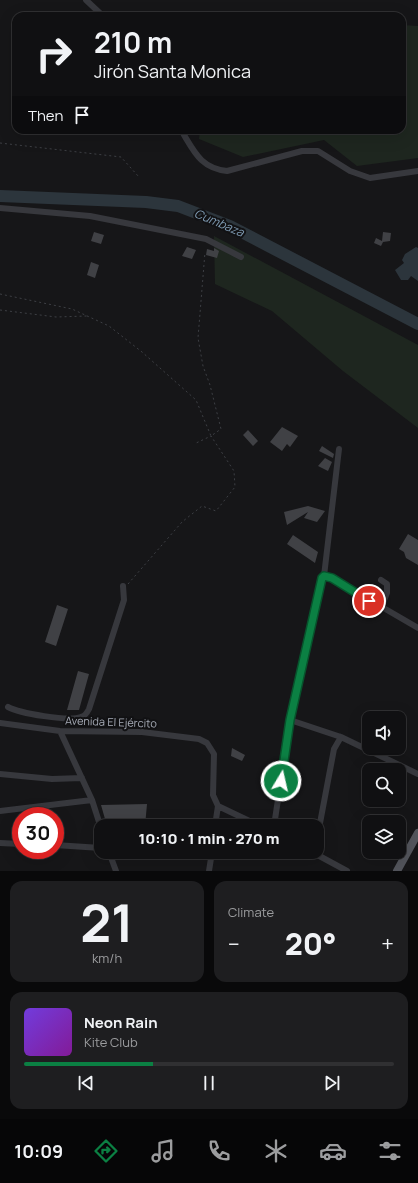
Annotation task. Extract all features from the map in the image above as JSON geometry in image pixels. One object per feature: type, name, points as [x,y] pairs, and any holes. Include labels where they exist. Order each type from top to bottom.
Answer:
[{"type":"main road","points":[[397,871],[418,832]]},
{"type":"street","points":[[86,0],[99,12]]},
{"type":"street","points":[[183,134],[196,155],[203,163],[214,170],[227,172],[302,151],[318,151],[350,171],[370,178],[418,171]]},
{"type":"street","points":[[0,208],[98,217],[206,239],[241,257]]},
{"type":"street","points":[[275,819],[290,720],[322,578],[324,576],[339,449]]},
{"type":"street","points":[[324,576],[332,578],[381,608],[418,628]]},
{"type":"street","points":[[381,580],[387,584],[387,593],[381,608]]},
{"type":"street","points":[[8,707],[20,711],[51,716],[78,718],[85,715],[89,709],[124,600],[123,586]]},
{"type":"street","points":[[290,720],[341,737],[418,774]]},
{"type":"street","name":"Avenida El Ejército","points":[[0,723],[60,730],[142,732],[198,739],[207,742],[214,754],[213,795],[218,806]]},
{"type":"street","points":[[60,730],[92,800],[98,819]]},
{"type":"street","points":[[321,819],[334,749],[341,737]]},
{"type":"street","points":[[0,774],[52,779],[82,778]]},
{"type":"street","points":[[0,811],[92,800]]},
{"type":"street","points":[[216,819],[218,806],[245,819]]},
{"type":"street","points":[[0,843],[12,844]]},
{"type":"street","points":[[64,846],[94,848]]},
{"type":"street","points":[[324,858],[348,871]]},
{"type":"street","points":[[112,859],[116,871]]},
{"type":"street","points":[[209,871],[211,859]]},
{"type":"path","points":[[0,143],[121,157],[139,177]]},
{"type":"path","points":[[194,444],[211,436],[221,429],[210,385],[202,366],[198,338],[205,252]]},
{"type":"path","points":[[0,294],[72,308],[109,326],[125,338],[196,400],[211,436],[234,471],[235,487],[216,511],[202,506],[182,522],[130,583],[123,586]]},
{"type":"path","points":[[0,310],[56,317],[87,316]]},
{"type":"shaded area","points":[[406,25],[418,26],[418,158],[357,166],[324,140],[243,157],[199,139],[200,134],[406,134]]},
{"type":"shaded area","points":[[214,236],[418,345],[418,428],[343,371],[272,311],[215,284]]},
{"type":"shaded area","points":[[416,247],[418,248],[418,281],[411,276],[408,280],[401,280],[395,270],[404,263],[402,260],[405,254]]},
{"type":"building","points":[[94,232],[104,235],[101,244],[91,241]]},
{"type":"building","points":[[383,232],[391,233],[390,241],[383,242],[381,246],[374,243],[376,238],[382,241]]},
{"type":"building","points":[[187,247],[196,250],[192,259],[182,256]]},
{"type":"building","points":[[214,248],[219,251],[217,258],[206,255],[207,249],[214,251]]},
{"type":"building","points":[[91,262],[99,265],[95,278],[87,275]]},
{"type":"building","points":[[282,427],[298,436],[290,447],[287,444],[282,451],[270,442]]},
{"type":"building","points":[[248,430],[258,441],[253,446],[243,435]]},
{"type":"building","points":[[322,446],[334,454],[333,458],[319,451]]},
{"type":"building","points":[[325,458],[332,462],[328,471],[318,466]]},
{"type":"building","points":[[308,506],[325,511],[317,522],[304,518],[308,512],[287,525],[284,512]]},
{"type":"building","points":[[408,534],[418,540],[418,565],[406,558],[404,552],[399,549]]},
{"type":"building","points":[[293,535],[318,552],[315,563],[287,544]]},
{"type":"building","points":[[57,605],[68,609],[56,646],[45,642]]},
{"type":"building","points":[[78,671],[89,674],[79,710],[67,710]]},
{"type":"building","points":[[232,748],[245,755],[242,761],[231,756]]},
{"type":"building","points":[[147,804],[146,819],[105,819],[101,805]]},
{"type":"waterway","name":"Cumbaza","points":[[0,196],[146,202],[178,206],[230,226],[418,324]]},
{"type":"route","points":[[281,781],[290,720],[322,578],[324,576],[328,576],[369,601]]}]
